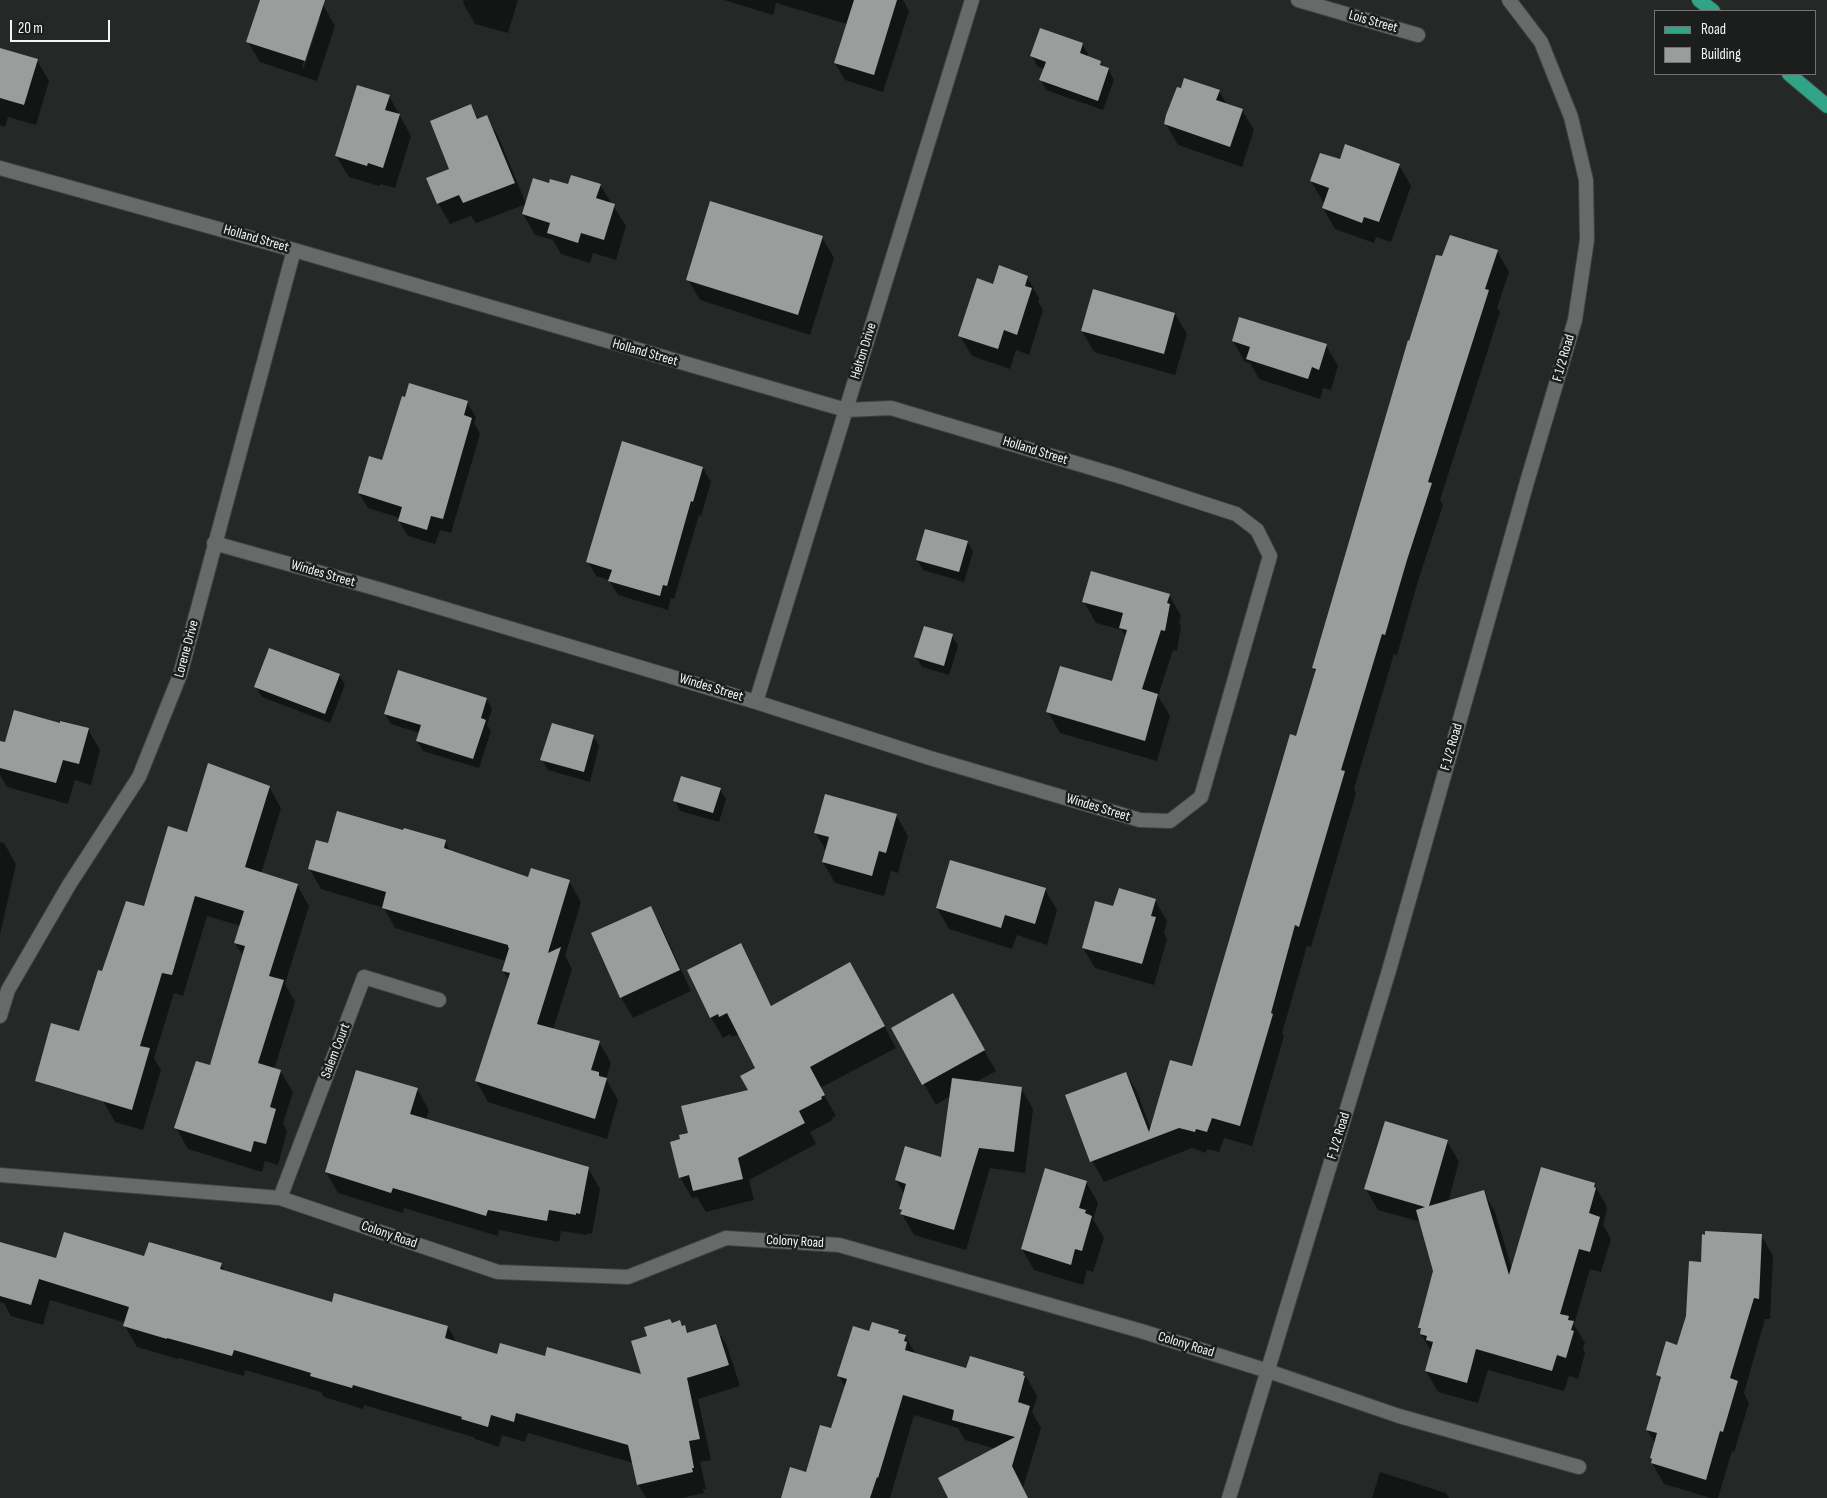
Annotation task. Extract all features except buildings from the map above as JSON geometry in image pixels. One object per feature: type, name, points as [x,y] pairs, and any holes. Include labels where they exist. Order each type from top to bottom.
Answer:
[{"type":"main road","points":[[1699,0],[1712,10]]},
{"type":"main road","points":[[1790,75],[1827,106]]},
{"type":"street","name":"Helton Drive","points":[[756,702],[972,0]]},
{"type":"street","name":"Lois Street","points":[[1298,0],[1418,35]]},
{"type":"street","name":"F 1/2 Road","points":[[1229,1498],[1390,967],[1527,482],[1575,320],[1587,240],[1586,180],[1571,117],[1541,42],[1509,0]]},
{"type":"street","name":"Holland Street","points":[[0,168],[294,250],[846,410],[891,408],[1122,477],[1236,514],[1257,530],[1270,556],[1201,797]]},
{"type":"street","name":"Lorene Drive","points":[[0,1016],[8,990],[69,885],[139,777],[180,675],[294,250]]},
{"type":"street","name":"Windes Street","points":[[214,543],[378,589],[756,702],[930,758],[1140,820],[1170,821],[1201,797]]},
{"type":"street","name":"Salem Court","points":[[280,1198],[364,977],[439,1000]]},
{"type":"street","name":"Colony Road","points":[[0,1171],[280,1198],[498,1272],[628,1277],[726,1238],[839,1245],[1141,1331],[1268,1371],[1399,1416],[1579,1467]]}]
